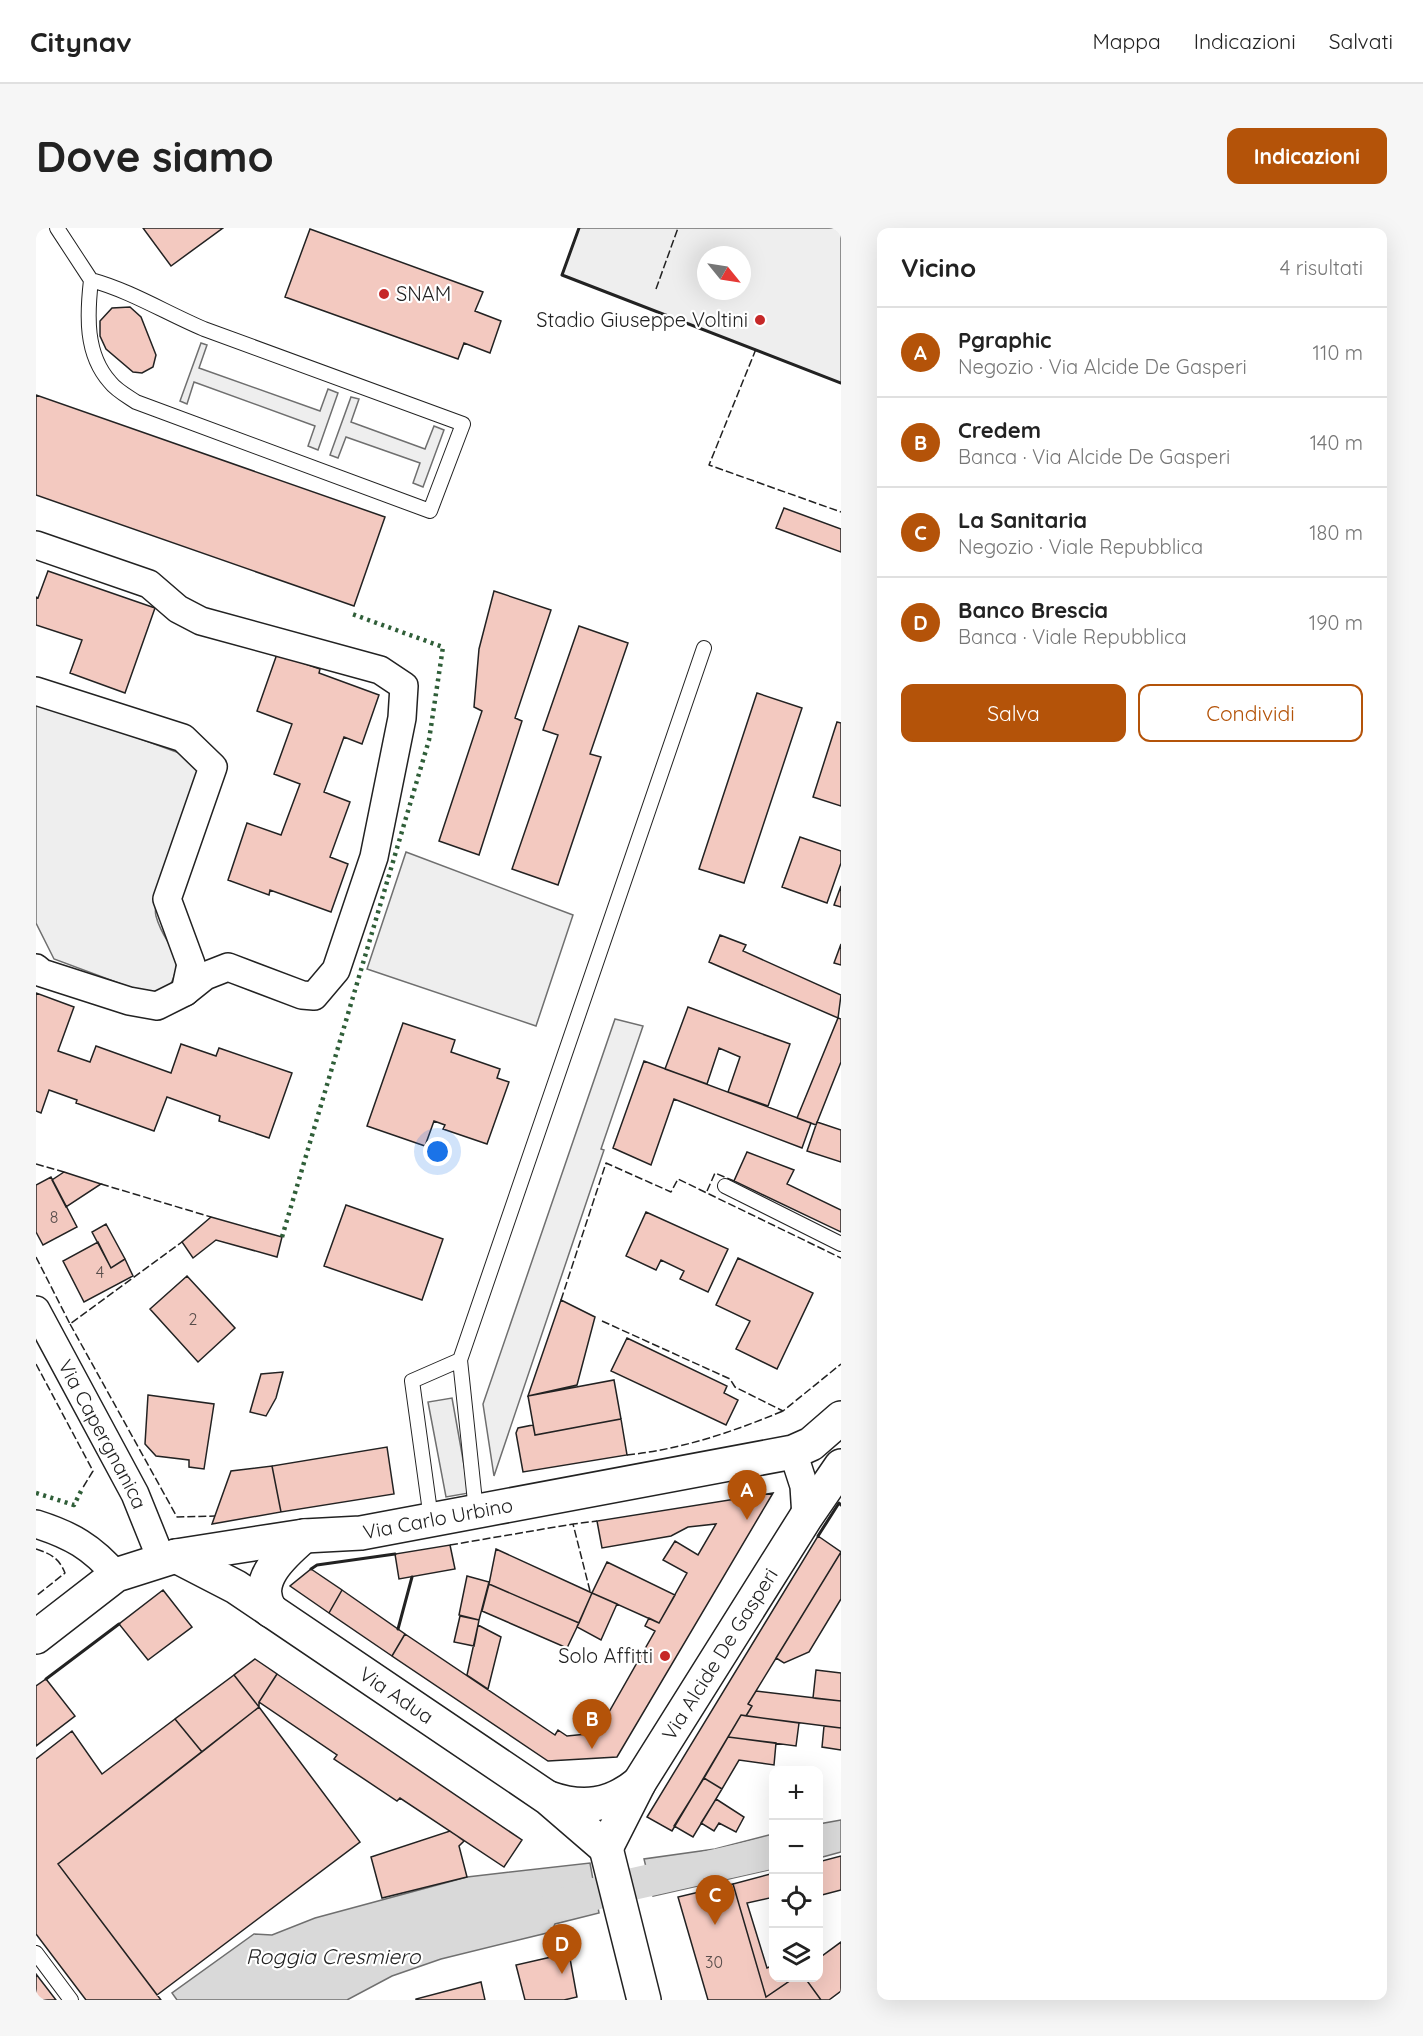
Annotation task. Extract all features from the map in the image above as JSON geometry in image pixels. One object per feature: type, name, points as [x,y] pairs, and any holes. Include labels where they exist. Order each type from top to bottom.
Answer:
[{"type":"street","points":[[36,545],[149,584],[178,609],[201,621],[380,670],[404,686],[402,718],[374,857],[336,970],[314,996],[302,995],[228,967],[205,976],[185,992],[158,1006],[129,1001],[42,973],[36,968]]},
{"type":"street","points":[[36,691],[183,738],[213,767],[167,899],[190,964],[185,992]]},
{"type":"street","name":"Via Capergnanica","points":[[36,1311],[169,1559]]},
{"type":"street","points":[[806,1516],[804,1486],[793,1452],[811,1444],[841,1418]]},
{"type":"street","name":"Via Carlo Urbino","points":[[36,1637],[116,1575],[169,1559],[304,1536],[361,1533],[793,1452]]},
{"type":"street","name":"Via Alcide De Gasperi","points":[[606,1848],[639,1783],[806,1516],[841,1466]]},
{"type":"street","points":[[36,1524],[68,1534],[103,1560],[116,1575]]},
{"type":"street","points":[[272,1611],[264,1601],[266,1581],[283,1556],[304,1536]]},
{"type":"street","name":"Via Adua","points":[[169,1559],[236,1587],[548,1798],[606,1848]]},
{"type":"street","points":[[548,1798],[579,1806],[598,1804],[613,1801],[639,1783]]},
{"type":"street","points":[[606,1848],[644,2000]]},
{"type":"lane","points":[[57,228],[91,280],[87,311],[96,362],[110,384],[136,402],[430,511],[463,424],[204,329],[171,315],[119,287],[91,280]]},
{"type":"lane","points":[[476,1510],[460,1360],[704,648]]},
{"type":"lane","points":[[725,1186],[841,1244]]},
{"type":"lane","points":[[431,1519],[412,1381],[460,1360]]},
{"type":"lane","points":[[36,1953],[71,2000]]},
{"type":"shaded area","name":"Stadio Giuseppe Voltini","points":[[579,228],[841,228],[841,383],[562,275]]},
{"type":"shaded area","points":[[201,343],[207,345],[199,368],[320,411],[328,389],[338,393],[318,450],[308,446],[315,426],[194,382],[187,404],[180,401]]},
{"type":"shaded area","points":[[351,397],[359,399],[351,422],[425,449],[434,426],[444,430],[423,487],[413,483],[420,463],[346,437],[338,458],[330,455]]},
{"type":"shaded area","points":[[36,701],[193,758],[202,770],[157,897],[155,909],[160,927],[176,959],[174,978],[167,991],[148,994],[54,959],[36,923]]},
{"type":"shaded area","points":[[406,852],[573,915],[536,1026],[367,969]]},
{"type":"shaded area","points":[[615,1019],[643,1026],[601,1149],[604,1150],[494,1476],[483,1404]]},
{"type":"shaded area","points":[[452,1398],[469,1493],[446,1497],[428,1402]]},
{"type":"water","points":[[841,1820],[841,1852],[823,1857],[823,1823]]},
{"type":"water","points":[[769,1835],[769,1870],[653,1896],[644,1859],[715,1849]]},
{"type":"water","name":"Roggia Cresmiero","points":[[590,1863],[599,1913],[555,1924],[551,1932],[441,1959],[392,1976],[347,2000],[177,2000],[172,1993],[254,1934],[272,1935],[315,1918],[467,1877]]},
{"type":"building","points":[[143,228],[223,228],[171,266]]},
{"type":"building","name":"SNAM","points":[[310,229],[483,292],[475,311],[501,321],[490,353],[464,343],[458,359],[285,297]]},
{"type":"building","points":[[130,307],[141,317],[156,355],[153,367],[142,373],[133,372],[106,349],[100,336],[100,321],[112,308]]},
{"type":"building","points":[[36,395],[385,517],[354,606],[36,495]]},
{"type":"building","points":[[784,508],[841,529],[841,552],[776,528]]},
{"type":"building","points":[[48,571],[155,608],[125,693],[70,673],[82,640],[36,625],[36,597],[38,598]]},
{"type":"building","points":[[494,591],[551,610],[515,718],[522,721],[479,855],[439,841],[482,711],[474,707],[479,649]]},
{"type":"building","points":[[579,626],[628,643],[590,754],[601,757],[558,885],[512,869],[558,735],[543,730]]},
{"type":"building","points":[[277,654],[320,669],[319,673],[379,695],[362,744],[344,737],[324,792],[350,802],[330,857],[348,864],[331,912],[270,890],[269,895],[228,880],[247,823],[281,835],[300,784],[274,774],[292,724],[257,711]]},
{"type":"building","points":[[757,693],[802,708],[744,883],[699,869]]},
{"type":"building","points":[[837,722],[841,723],[841,806],[813,797]]},
{"type":"building","points":[[800,837],[841,851],[841,863],[827,903],[782,887]]},
{"type":"building","points":[[841,886],[841,907],[834,905]]},
{"type":"building","points":[[720,935],[746,945],[743,951],[841,995],[838,1018],[709,962]]},
{"type":"building","points":[[841,944],[841,965],[834,963]]},
{"type":"building","points":[[36,993],[74,1007],[58,1051],[90,1062],[96,1046],[171,1073],[181,1044],[216,1056],[219,1048],[292,1073],[269,1138],[219,1121],[220,1116],[167,1097],[154,1131],[76,1103],[77,1100],[49,1090],[41,1113],[36,1111]]},
{"type":"building","points":[[688,1007],[790,1044],[768,1106],[728,1092],[740,1057],[719,1048],[707,1084],[665,1069]]},
{"type":"building","points":[[838,1018],[841,1019],[841,1062],[816,1125],[797,1118]]},
{"type":"building","points":[[403,1023],[455,1040],[451,1052],[500,1069],[497,1078],[509,1082],[487,1144],[443,1129],[445,1125],[434,1121],[425,1146],[367,1126]]},
{"type":"building","points":[[644,1061],[811,1123],[802,1148],[674,1099],[651,1165],[613,1148]]},
{"type":"building","points":[[817,1122],[841,1130],[841,1162],[807,1151]]},
{"type":"building","points":[[747,1152],[794,1170],[787,1184],[841,1210],[841,1232],[734,1181]]},
{"type":"building","points":[[64,1172],[101,1184],[66,1207],[52,1180]]},
{"type":"building","points":[[51,1177],[77,1227],[43,1245],[36,1232],[36,1185]]},
{"type":"building","points":[[346,1205],[443,1239],[422,1300],[324,1266]]},
{"type":"building","points":[[646,1212],[728,1249],[708,1292],[680,1279],[684,1271],[661,1260],[656,1270],[626,1256]]},
{"type":"building","points":[[211,1217],[282,1237],[277,1257],[216,1240],[193,1258],[182,1242]]},
{"type":"building","points":[[106,1224],[125,1259],[111,1268],[92,1232]]},
{"type":"building","points":[[98,1242],[111,1268],[125,1259],[133,1276],[84,1302],[63,1261]]},
{"type":"building","points":[[738,1258],[813,1293],[777,1369],[736,1349],[750,1321],[716,1305]]},
{"type":"building","points":[[187,1276],[235,1328],[198,1362],[150,1309]]},
{"type":"building","points":[[561,1300],[595,1317],[577,1385],[528,1396]]},
{"type":"building","points":[[627,1338],[727,1386],[724,1393],[738,1400],[726,1425],[611,1371]]},
{"type":"building","points":[[283,1372],[276,1398],[266,1416],[250,1412],[261,1374]]},
{"type":"building","points":[[614,1380],[621,1419],[535,1435],[528,1396]]},
{"type":"building","points":[[148,1395],[214,1404],[204,1469],[189,1467],[189,1460],[156,1456],[145,1444]]},
{"type":"building","points":[[621,1419],[627,1455],[523,1472],[516,1433],[518,1428],[533,1425],[535,1435]]},
{"type":"building","points":[[387,1447],[394,1494],[281,1512],[272,1466]]},
{"type":"building","points":[[272,1466],[281,1512],[212,1524],[231,1471]]},
{"type":"building","points":[[773,1493],[617,1757],[548,1761],[392,1656],[405,1634],[555,1735],[558,1730],[567,1736],[597,1733],[655,1631],[645,1626],[649,1618],[659,1623],[687,1573],[663,1560],[675,1541],[698,1555],[716,1524],[688,1527],[671,1536],[602,1548],[597,1521]]},
{"type":"building","points":[[818,1536],[841,1552],[748,1704],[752,1706],[746,1716],[741,1715],[672,1831],[647,1817]]},
{"type":"building","points":[[450,1545],[455,1569],[399,1579],[395,1554]]},
{"type":"building","points":[[496,1549],[592,1593],[579,1623],[489,1584]]},
{"type":"building","points":[[841,1552],[841,1599],[809,1652],[784,1663],[776,1658]]},
{"type":"building","points":[[607,1562],[675,1595],[659,1623],[592,1593]]},
{"type":"building","points":[[311,1569],[342,1590],[329,1613],[290,1586]]},
{"type":"building","points":[[467,1576],[489,1582],[479,1620],[459,1615]]},
{"type":"building","points":[[489,1584],[579,1623],[567,1648],[482,1611]]},
{"type":"building","points":[[163,1590],[192,1627],[148,1660],[119,1624]]},
{"type":"building","points":[[342,1590],[405,1634],[392,1656],[329,1613]]},
{"type":"building","points":[[592,1593],[617,1604],[601,1640],[577,1627]]},
{"type":"building","points":[[460,1616],[479,1620],[474,1646],[454,1642]]},
{"type":"building","points":[[478,1625],[501,1637],[488,1689],[467,1675]]},
{"type":"building","points":[[255,1659],[277,1674],[259,1702],[259,1707],[234,1675]]},
{"type":"building","points":[[816,1670],[841,1673],[841,1701],[813,1698]]},
{"type":"building","points":[[277,1674],[522,1840],[504,1867],[400,1798],[397,1801],[334,1759],[337,1755],[259,1702]]},
{"type":"building","points":[[234,1675],[259,1707],[202,1752],[175,1719]]},
{"type":"building","points":[[46,1679],[75,1716],[36,1746],[36,1686]]},
{"type":"building","points":[[756,1691],[841,1701],[841,1728],[746,1716],[752,1706],[748,1704]]},
{"type":"building","points":[[259,1707],[360,1842],[157,1995],[58,1864]]},
{"type":"building","points":[[741,1715],[799,1723],[796,1746],[728,1737]]},
{"type":"building","points":[[175,1719],[202,1752],[58,1864],[161,2000],[86,2000],[36,1934],[36,1759],[72,1731],[102,1774]]},
{"type":"building","points":[[824,1726],[841,1728],[841,1750],[822,1747]]},
{"type":"building","points":[[728,1737],[776,1743],[774,1765],[739,1760],[722,1789],[704,1778]]},
{"type":"building","points":[[704,1778],[722,1789],[693,1837],[674,1826]]},
{"type":"building","points":[[716,1799],[744,1817],[736,1832],[719,1823],[714,1831],[701,1823]]},
{"type":"building","points":[[450,1831],[464,1841],[459,1846],[467,1877],[382,1898],[371,1857]]},
{"type":"building","points":[[841,1856],[841,1890],[823,1895],[823,1861]]},
{"type":"building","points":[[769,1874],[769,1898],[747,1903],[767,1968],[769,1967],[769,1982],[788,1982],[766,1997],[733,1884]]},
{"type":"building","points":[[733,1884],[766,1997],[788,1982],[808,1982],[821,2000],[708,2000],[678,1897]]},
{"type":"building","points":[[841,1942],[841,1991],[829,2000],[821,2000],[808,1982],[823,1982],[823,1955]]},
{"type":"building","points":[[569,1953],[577,1997],[564,2000],[525,2000],[516,1965]]},
{"type":"building","points":[[36,1974],[56,2000],[36,2000]]},
{"type":"building","points":[[481,1982],[485,2000],[416,2000],[416,1999]]},
{"type":"waterway","name":"Roggia Cresmiero","points":[[556,1906],[611,1889],[769,1853]]},
{"type":"hedge","points":[[282,1237],[429,740],[443,647],[352,614]]},
{"type":"hedge","points":[[36,1493],[74,1505],[82,1489]]},
{"type":"fence","points":[[656,289],[678,228]]},
{"type":"fence","points":[[756,349],[709,465],[841,512]]},
{"type":"fence","points":[[561,1300],[606,1163],[671,1192],[678,1179],[841,1258]]},
{"type":"fence","points":[[36,1164],[64,1172]]},
{"type":"fence","points":[[707,1191],[715,1173],[734,1181]]},
{"type":"fence","points":[[101,1184],[211,1217]]},
{"type":"fence","points":[[36,1257],[70,1324],[182,1242]]},
{"type":"fence","points":[[602,1321],[730,1379],[735,1387],[783,1411],[841,1364]]},
{"type":"fence","points":[[70,1324],[177,1517],[215,1516]]},
{"type":"fence","points":[[36,1364],[93,1471],[82,1489]]},
{"type":"fence","points":[[627,1455],[668,1449],[707,1439],[783,1411]]},
{"type":"fence","points":[[590,1591],[573,1524],[597,1521]]},
{"type":"fence","points":[[450,1545],[573,1524]]},
{"type":"fence","points":[[36,1549],[54,1557],[65,1573],[36,1596]]},
{"type":"wall","points":[[579,228],[562,275],[841,383]]},
{"type":"wall","points":[[818,1536],[839,1503],[841,1505]]},
{"type":"wall","points":[[311,1569],[317,1565],[395,1554]]},
{"type":"wall","points":[[398,1629],[412,1577]]},
{"type":"wall","points":[[46,1679],[119,1624]]},
{"type":"place","name":"SNAM","points":[[384,294]]},
{"type":"place","name":"Stadio Giuseppe Voltini","points":[[760,320]]},
{"type":"place","name":"Pgraphic","points":[[747,1520]]},
{"type":"place","name":"Solo Affitti","points":[[665,1656]]},
{"type":"place","name":"Credem","points":[[592,1749]]},
{"type":"place","name":"La Sanitaria","points":[[715,1925]]},
{"type":"place","name":"Banco Brescia","points":[[562,1974]]}]
